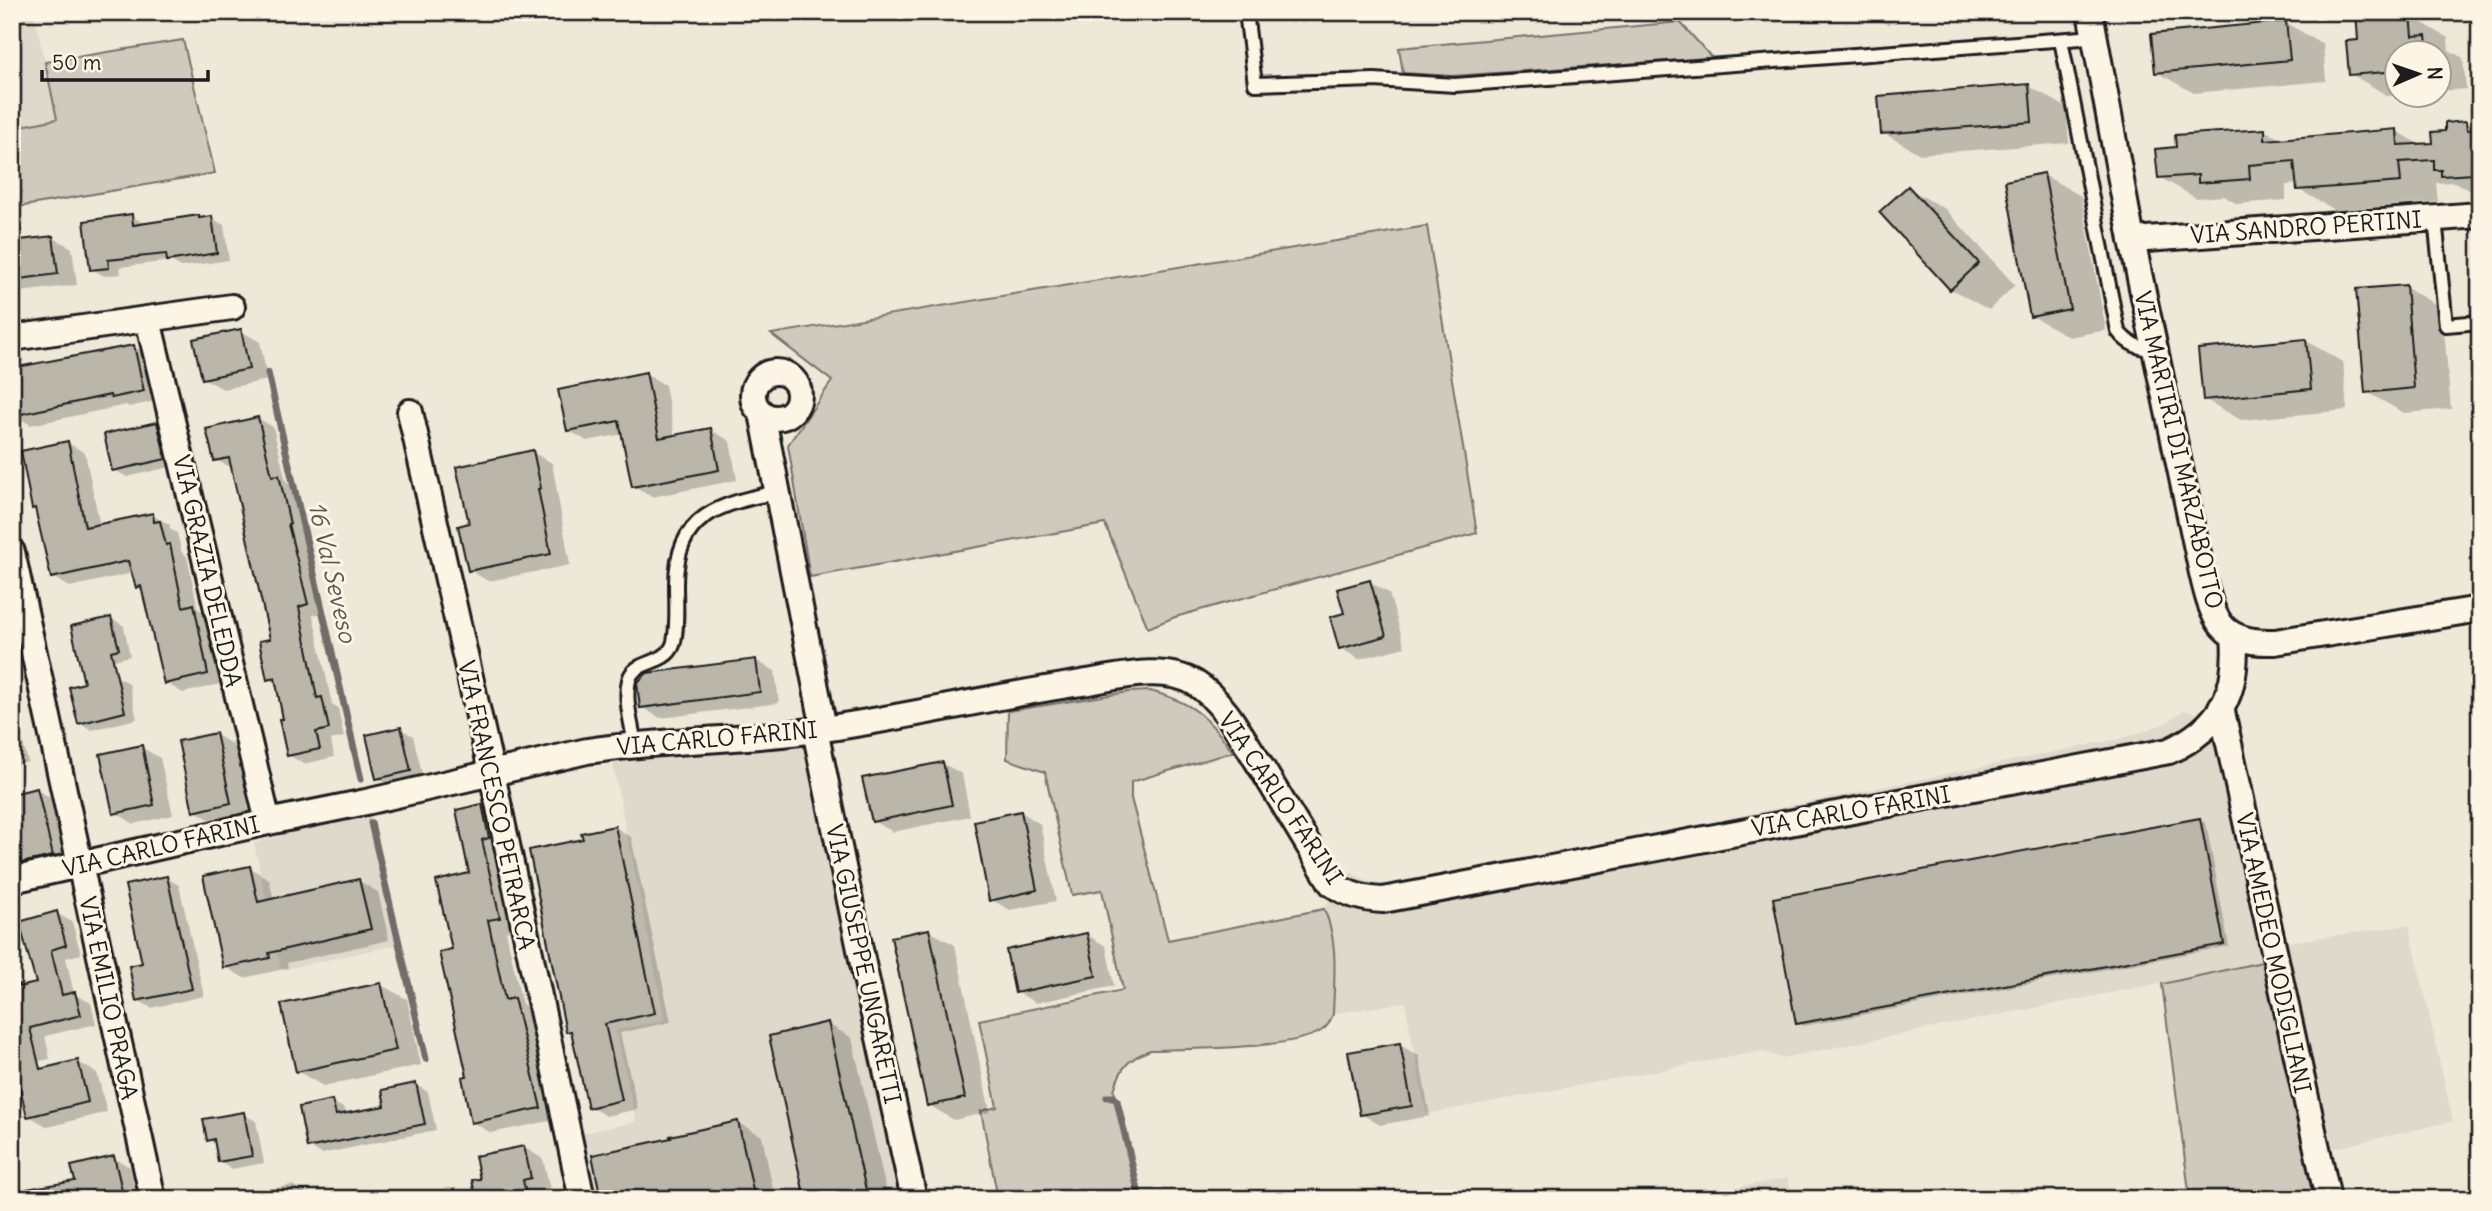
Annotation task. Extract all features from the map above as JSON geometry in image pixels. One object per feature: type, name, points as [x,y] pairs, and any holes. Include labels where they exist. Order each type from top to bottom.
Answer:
[{"type":"street","name":"VIA MARTIRI DI MARZABOTTO","points":[[2090,12],[2133,240],[2212,612],[2220,624],[2234,636],[2256,643],[2480,609]]},
{"type":"street","name":"VIA SANDRO PERTINI","points":[[2133,240],[2480,215]]},
{"type":"street","points":[[12,338],[232,307]]},
{"type":"street","name":"VIA GRAZIA DELEDDA","points":[[148,320],[268,822]]},
{"type":"street","points":[[774,373],[789,377],[798,389],[797,404],[787,415],[774,418],[762,414],[754,401],[754,393],[760,379],[774,373]]},
{"type":"street","name":"VIA FRANCESCO PETRARCA","points":[[410,412],[492,774],[582,1199]]},
{"type":"street","name":"VIA GIUSEPPE UNGARETTI","points":[[762,414],[863,964],[914,1199]]},
{"type":"street","name":"VIA GIUSEPPE UNGARETTI","points":[[772,464],[787,415]]},
{"type":"street","name":"VIA EMILIO PRAGA","points":[[12,552],[153,1199]]},
{"type":"street","name":"VIA CARLO FARINI","points":[[12,880],[587,751],[820,730],[1068,685],[1139,674],[1174,674],[1197,685],[1227,716],[1332,884],[1363,899],[1383,901],[2150,756],[2185,743],[2211,723],[2230,693],[2235,676],[2234,636]]},
{"type":"street","name":"VIA AMEDEO MODIGLIANI","points":[[2221,707],[2328,1199]]},
{"type":"lane","points":[[1246,12],[1255,83],[1374,80],[1455,85],[2095,37]]},
{"type":"lane","points":[[2061,40],[2118,331],[2124,340],[2139,348],[2156,349]]},
{"type":"lane","points":[[2435,219],[2446,326],[2480,322]]},
{"type":"lane","points":[[635,745],[628,694],[629,678],[636,668],[659,661],[673,646],[676,570],[684,537],[704,516],[729,503],[778,492]]},
{"type":"shaded area","points":[[12,12],[34,12],[57,120],[12,128]]},
{"type":"shaded area","points":[[1680,22],[1712,58],[1452,76],[1403,73],[1399,48]]},
{"type":"shaded area","points":[[183,40],[215,173],[12,208],[12,128],[57,119],[45,62]]},
{"type":"shaded area","points":[[1427,226],[1477,533],[1175,617],[1148,628],[1105,524],[810,577],[788,445],[832,381],[771,334]]},
{"type":"shaded area","points":[[1150,691],[1178,700],[1198,712],[1216,729],[1233,752],[1131,782],[1131,798],[1168,940],[1324,909],[1334,947],[1333,1014],[1323,1029],[1307,1037],[1264,1045],[1150,1050],[1126,1065],[1114,1090],[1139,1199],[998,1199],[981,1111],[997,1107],[979,1020],[1123,990],[1102,890],[1072,895],[1045,772],[1007,759],[1008,711]]},
{"type":"shaded area","points":[[2184,710],[2218,719],[2267,945],[2409,925],[2453,1121],[2310,1154],[2262,963],[1781,1058],[1762,1051],[1426,1114],[1405,1002],[1333,1014],[1334,943],[1331,925],[1324,909],[1348,871],[1364,880],[1385,885],[1411,883],[2128,737],[2166,723]]},
{"type":"shaded area","points":[[808,736],[909,1199],[587,1199],[573,1135],[636,1122],[616,1030],[665,1020],[611,756]]},
{"type":"shaded area","points":[[368,811],[400,944],[281,970],[254,843]]},
{"type":"shaded area","points":[[2262,962],[2320,1199],[2190,1199],[2162,984]]},
{"type":"shaded area","points":[[1788,1178],[1792,1199],[1673,1199]]},
{"type":"building","points":[[2356,12],[2392,12],[2392,16],[2411,14],[2413,36],[2426,35],[2426,38],[2384,38],[2384,72],[2349,75],[2346,41],[2358,40]]},
{"type":"building","points":[[2286,21],[2290,60],[2155,73],[2151,34]]},
{"type":"building","points":[[2029,84],[2032,122],[1881,134],[1878,96]]},
{"type":"building","points":[[2466,121],[2467,130],[2479,129],[2480,167],[2475,167],[2475,174],[2441,176],[2441,170],[2434,170],[2434,160],[2399,162],[2401,182],[2297,190],[2294,161],[2249,165],[2250,179],[2198,183],[2198,175],[2158,178],[2155,149],[2176,147],[2175,135],[2265,129],[2265,140],[2397,129],[2398,145],[2433,143],[2432,132],[2445,131],[2445,123]]},
{"type":"building","points":[[2044,173],[2070,309],[2030,317],[2005,181]]},
{"type":"building","points":[[1908,186],[1979,263],[1950,290],[1879,212]]},
{"type":"building","points":[[132,214],[133,225],[199,215],[199,218],[212,216],[217,253],[167,261],[166,254],[108,260],[109,268],[90,270],[84,221]]},
{"type":"building","points":[[53,236],[58,274],[12,280],[12,241]]},
{"type":"building","points":[[2406,285],[2414,388],[2365,393],[2356,289]]},
{"type":"building","points":[[241,329],[249,369],[202,379],[193,339]]},
{"type":"building","points":[[2306,339],[2311,389],[2203,400],[2198,349]]},
{"type":"building","points":[[134,345],[144,391],[111,398],[110,395],[12,416],[12,368]]},
{"type":"building","points":[[646,372],[659,438],[711,428],[719,470],[632,487],[619,421],[567,431],[558,390]]},
{"type":"building","points":[[258,417],[272,476],[279,475],[308,604],[299,607],[317,698],[322,697],[329,729],[316,732],[320,749],[287,756],[279,719],[283,719],[275,678],[267,680],[259,641],[270,639],[229,458],[214,461],[206,429]]},
{"type":"building","points":[[157,422],[166,459],[112,471],[104,434]]},
{"type":"building","points":[[68,441],[85,527],[153,513],[154,522],[160,521],[166,545],[170,544],[183,607],[194,604],[208,674],[164,684],[141,586],[136,588],[128,561],[51,578],[35,508],[32,509],[21,451]]},
{"type":"building","points":[[533,450],[551,554],[468,571],[458,526],[469,523],[456,467]]},
{"type":"building","points":[[1370,580],[1386,636],[1339,649],[1330,617],[1344,613],[1337,589]]},
{"type":"building","points":[[111,617],[119,649],[111,651],[125,712],[78,724],[69,687],[84,683],[71,626]]},
{"type":"building","points":[[756,659],[760,692],[640,708],[637,683],[647,673]]},
{"type":"building","points":[[401,727],[411,771],[376,779],[366,735]]},
{"type":"building","points":[[216,733],[231,803],[193,812],[178,741]]},
{"type":"building","points":[[142,745],[154,805],[113,814],[100,754]]},
{"type":"building","points":[[943,762],[952,805],[872,822],[862,778]]},
{"type":"building","points":[[37,788],[53,856],[12,865],[12,794]]},
{"type":"building","points":[[482,804],[489,838],[482,840],[500,918],[488,920],[505,1000],[514,998],[541,1108],[471,1123],[462,1077],[467,1076],[439,952],[452,949],[436,881],[469,873],[456,810]]},
{"type":"building","points":[[1021,811],[1037,890],[989,901],[974,821]]},
{"type":"building","points":[[2200,818],[2224,944],[1796,1024],[1773,898]]},
{"type":"building","points":[[615,826],[655,1013],[605,1024],[622,1100],[588,1108],[571,1031],[566,1032],[529,850],[583,839],[581,833]]},
{"type":"building","points":[[250,866],[258,902],[359,879],[371,929],[269,953],[270,958],[223,968],[203,876]]},
{"type":"building","points":[[167,876],[192,989],[136,1001],[129,966],[142,963],[125,885]]},
{"type":"building","points":[[57,911],[66,945],[51,950],[62,995],[75,992],[81,1015],[30,1028],[40,1069],[78,1060],[88,1102],[27,1117],[12,1055],[12,985],[19,984],[19,987],[36,983],[19,922]]},
{"type":"building","points":[[929,929],[965,1098],[927,1106],[891,937]]},
{"type":"building","points":[[1087,933],[1096,976],[1015,993],[1006,950]]},
{"type":"building","points":[[381,983],[396,1050],[296,1072],[281,1004]]},
{"type":"building","points":[[828,1022],[868,1199],[805,1199],[769,1036]]},
{"type":"building","points":[[1400,1043],[1412,1106],[1360,1115],[1348,1052]]},
{"type":"building","points":[[416,1083],[425,1124],[307,1148],[299,1107],[332,1100],[336,1115],[385,1106],[382,1090]]},
{"type":"building","points":[[244,1112],[252,1156],[218,1162],[214,1139],[207,1141],[203,1119]]},
{"type":"building","points":[[738,1121],[755,1199],[601,1199],[592,1155]]},
{"type":"building","points":[[524,1146],[531,1178],[523,1180],[527,1199],[476,1199],[472,1180],[480,1179],[475,1156]]},
{"type":"building","points":[[114,1156],[124,1199],[27,1199],[26,1189],[75,1181],[71,1166]]},
{"type":"waterway","name":"16 Val Seveso","points":[[268,373],[361,779]]},
{"type":"waterway","name":"16 Val Seveso","points":[[371,823],[426,1059]]},
{"type":"waterway","name":"16 Val Seveso","points":[[1107,1097],[1114,1097],[1117,1101],[1140,1199]]}]
